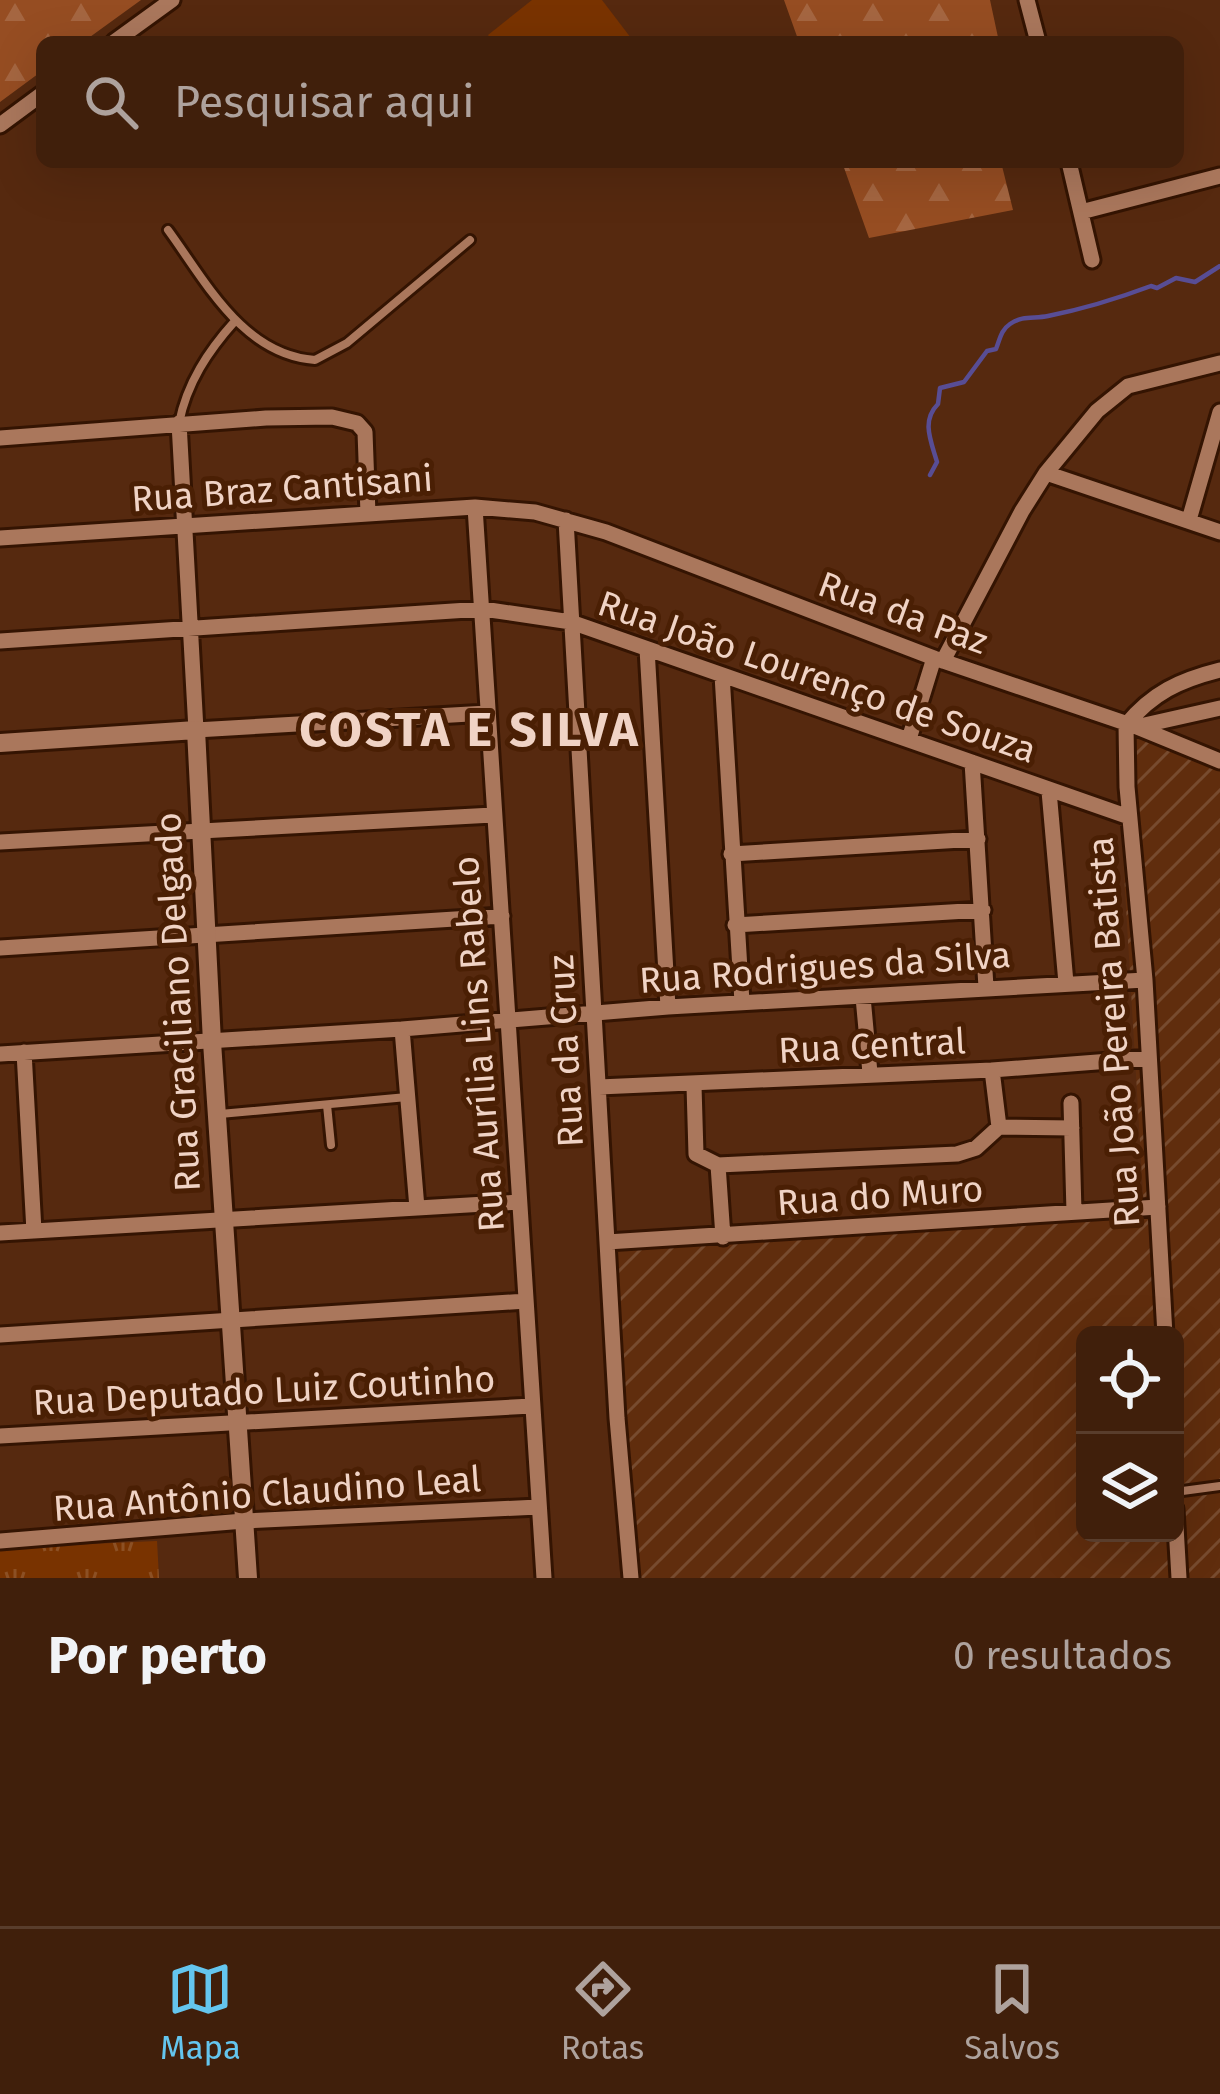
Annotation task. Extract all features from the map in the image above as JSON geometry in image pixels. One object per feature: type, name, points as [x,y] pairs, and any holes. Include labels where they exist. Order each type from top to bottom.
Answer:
[{"type":"street","points":[[122,36],[172,0]]},
{"type":"street","points":[[1027,0],[1036,36]]},
{"type":"street","points":[[0,125],[36,98]]},
{"type":"street","points":[[1070,168],[1092,260]]},
{"type":"street","points":[[1081,212],[1220,176]]},
{"type":"street","points":[[909,739],[939,660],[1046,473],[1113,396],[1148,380],[1220,363]]},
{"type":"street","points":[[1189,520],[1220,413]]},
{"type":"street","points":[[0,438],[179,423],[332,417],[362,426],[368,514]]},
{"type":"street","name":"Rua Graciliano Delgado","points":[[179,423],[212,1042],[248,1578]]},
{"type":"street","points":[[1046,473],[1220,532]]},
{"type":"street","name":"Rua Braz Cantisani","points":[[0,538],[475,507],[566,520]]},
{"type":"street","name":"Rua Aurília Lins Rabelo","points":[[475,507],[544,1578]]},
{"type":"street","name":"Rua da Paz","points":[[566,520],[1220,761]]},
{"type":"street","name":"Rua da Cruz","points":[[566,520],[631,1578]]},
{"type":"street","name":"Rua João Lourenço de Souza","points":[[0,640],[482,609],[571,622],[1129,817]]},
{"type":"street","points":[[647,649],[668,1007]]},
{"type":"street","points":[[1131,726],[1149,700],[1167,687],[1220,670]]},
{"type":"street","points":[[722,675],[742,1002]]},
{"type":"street","points":[[1131,726],[1220,708]]},
{"type":"street","points":[[0,743],[487,713]]},
{"type":"street","name":"Rua João Pereira Batista","points":[[1131,726],[1129,817],[1145,980],[1165,1326]]},
{"type":"street","points":[[972,763],[986,987]]},
{"type":"street","points":[[1049,791],[1066,983]]},
{"type":"street","points":[[0,842],[493,815]]},
{"type":"street","points":[[730,854],[978,839]]},
{"type":"street","points":[[735,925],[982,910]]},
{"type":"street","points":[[0,948],[502,916]]},
{"type":"street","name":"Rua Rodrigues da Silva","points":[[0,1054],[402,1030],[742,1002],[1145,980]]},
{"type":"street","points":[[863,997],[870,1073]]},
{"type":"street","points":[[402,1030],[416,1208]]},
{"type":"street","points":[[24,1052],[34,1231]]},
{"type":"street","name":"Rua Central","points":[[598,1087],[694,1086],[1149,1058]]},
{"type":"street","points":[[992,1070],[999,1127]]},
{"type":"street","points":[[694,1086],[696,1154],[718,1165],[957,1154],[976,1148],[999,1127],[1072,1128]]},
{"type":"street","points":[[1071,1103],[1074,1212]]},
{"type":"street","points":[[718,1165],[723,1237]]},
{"type":"street","points":[[0,1233],[519,1202]]},
{"type":"street","name":"Rua do Muro","points":[[607,1242],[1158,1207]]},
{"type":"street","points":[[0,1335],[526,1300]]},
{"type":"street","name":"Rua Deputado Luiz Coutinho","points":[[0,1436],[532,1406]]},
{"type":"street","name":"Rua Antônio Claudino Leal","points":[[0,1541],[244,1521],[538,1507]]},
{"type":"street","points":[[1177,1542],[1179,1578]]},
{"type":"lane","points":[[168,230],[235,321],[260,340],[306,359],[326,356],[347,344],[470,240]]},
{"type":"lane","points":[[179,423],[184,400],[211,349],[235,321]]},
{"type":"lane","points":[[218,1114],[407,1097]]},
{"type":"lane","points":[[327,1105],[331,1145]]},
{"type":"lane","points":[[1184,1491],[1220,1486]]},
{"type":"shaded area","points":[[1115,721],[1220,762],[1220,1578],[621,1578],[603,1243],[1144,1210]]},
{"type":"green space","points":[[0,0],[141,0],[91,36],[36,36],[36,75],[0,102]]},
{"type":"green space","points":[[532,0],[602,0],[629,36],[489,36]]},
{"type":"green space","points":[[784,0],[990,0],[998,36],[797,36]]},
{"type":"green space","points":[[844,168],[1002,168],[1013,210],[869,238]]},
{"type":"green space","points":[[157,1541],[159,1578],[0,1578],[0,1548]]},
{"type":"waterway","points":[[930,475],[937,462],[929,424],[940,388],[964,382],[987,351],[996,349],[1010,324],[1157,288],[1176,278],[1195,282],[1220,266]]},
{"type":"district","name":"COSTA E SILVA","points":[[470,730]]}]
